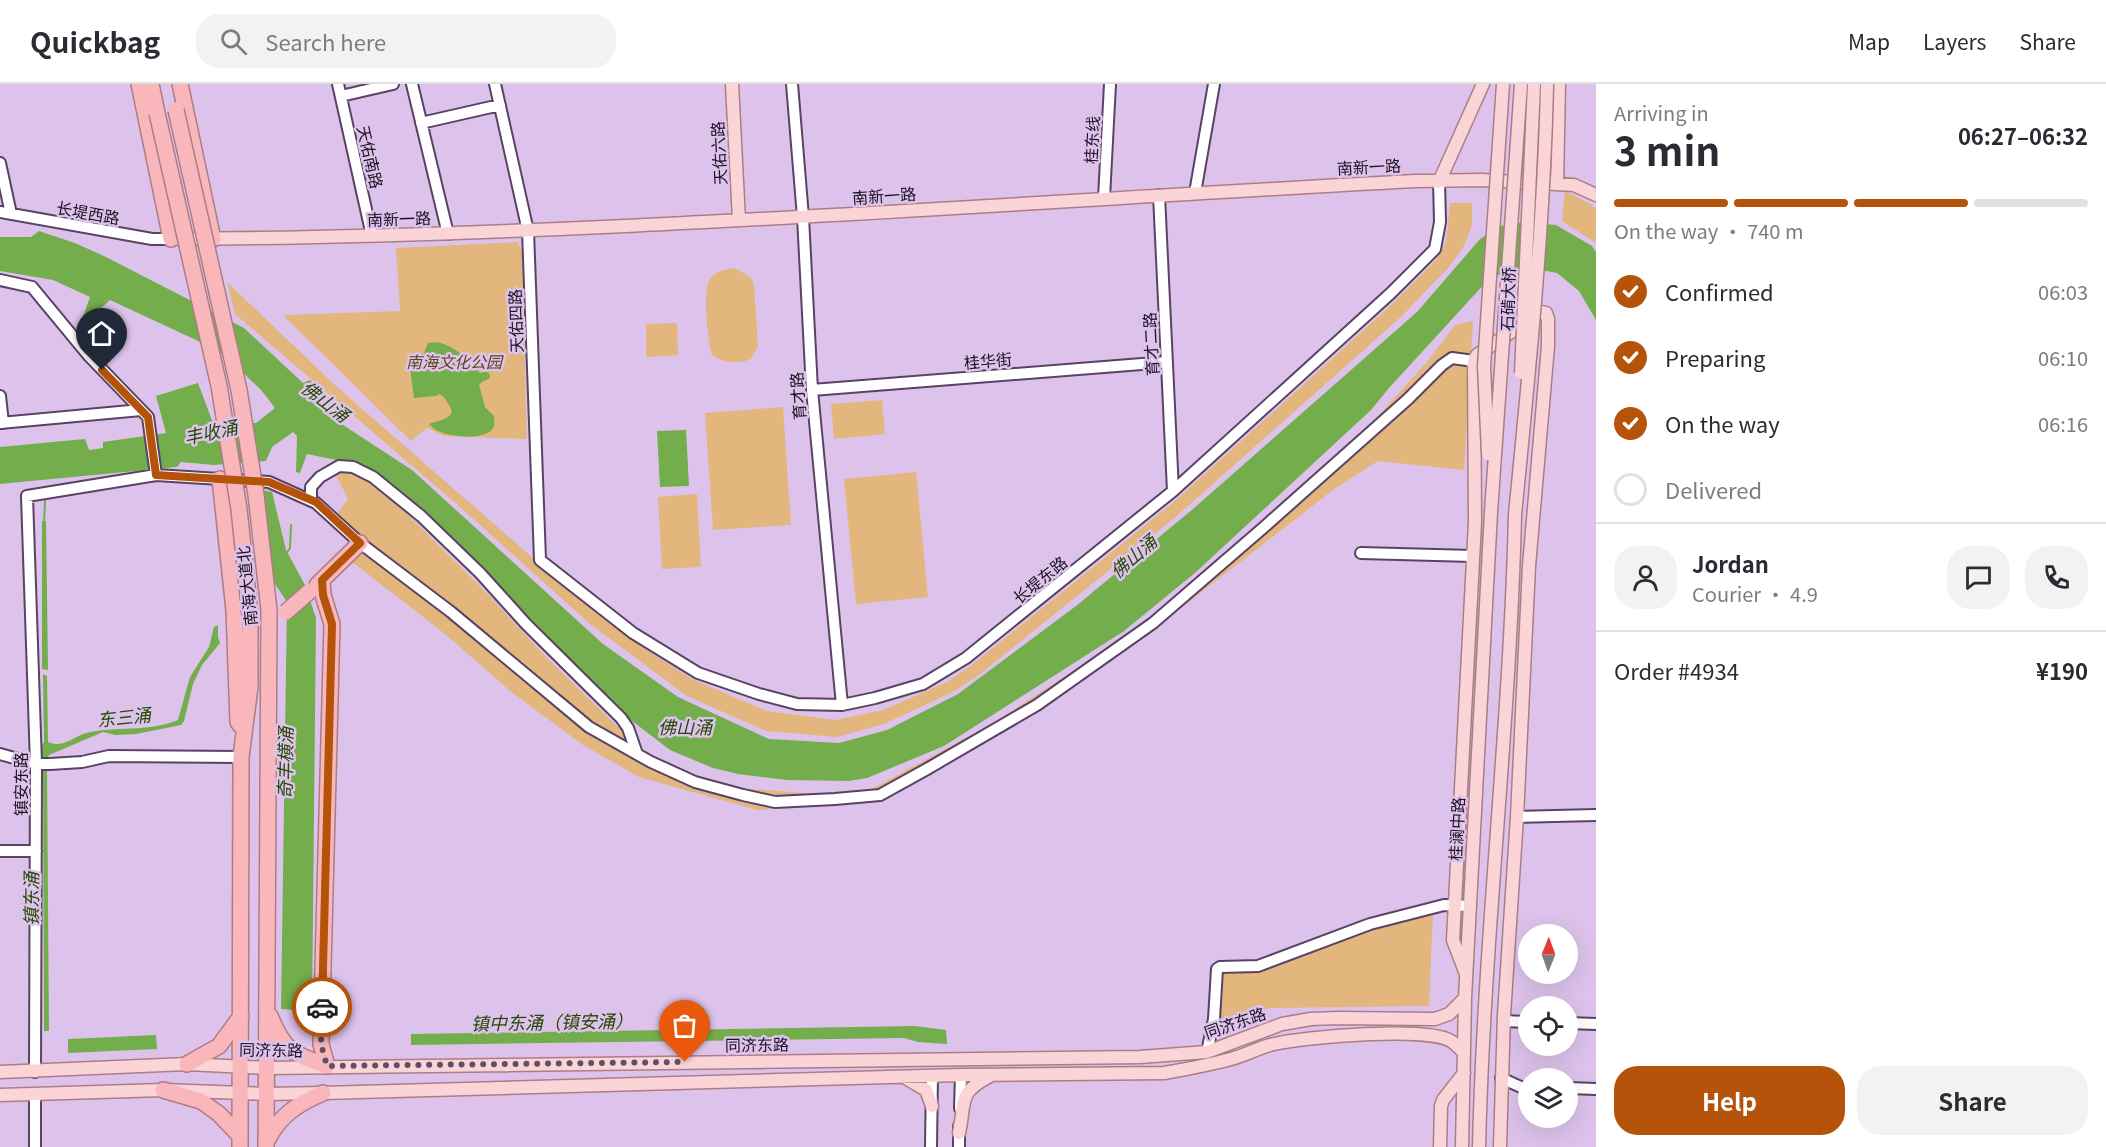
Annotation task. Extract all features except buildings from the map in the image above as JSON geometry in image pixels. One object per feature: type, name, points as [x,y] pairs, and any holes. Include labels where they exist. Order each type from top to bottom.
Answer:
[{"type":"highway","points":[[139,84],[171,239]]},
{"type":"highway","name":"南海大道北","points":[[151,84],[219,386],[239,509],[250,615],[250,687],[242,757],[240,1142]]},
{"type":"highway","name":"南海大道北","points":[[171,84],[239,390],[256,495],[269,610],[266,1144]]},
{"type":"highway","points":[[180,84],[213,239]]},
{"type":"highway","points":[[220,478],[234,610],[238,722],[245,730]]},
{"type":"highway","points":[[269,758],[277,743],[281,624],[286,612],[360,543]]},
{"type":"highway","points":[[322,580],[323,595],[332,624],[321,1044],[327,1066]]},
{"type":"highway","points":[[267,1010],[280,1040],[292,1052],[327,1066]]},
{"type":"highway","points":[[187,1064],[219,1046],[241,1016]]},
{"type":"highway","points":[[163,1090],[201,1101],[219,1114],[240,1142]]},
{"type":"highway","points":[[266,1144],[274,1127],[291,1109],[323,1093]]},
{"type":"main road","name":"天佑六路","points":[[732,84],[739,220]]},
{"type":"main road","points":[[1439,182],[1483,84]]},
{"type":"main road","points":[[1491,512],[1484,366],[1503,84]]},
{"type":"main road","name":"石𬒔大桥","points":[[1491,512],[1521,84]]},
{"type":"main road","name":"石𬒔大桥","points":[[1515,515],[1534,84]]},
{"type":"main road","points":[[1479,1147],[1481,1064],[1514,577],[1515,515],[1536,296],[1547,84]]},
{"type":"main road","points":[[1557,184],[1560,84]]},
{"type":"main road","name":"南新一路","points":[[171,239],[528,231],[1195,193],[1482,180],[1574,185],[1596,195]]},
{"type":"main road","points":[[1466,974],[1453,940],[1473,556],[1474,362],[1477,355],[1541,312],[1546,313],[1548,319],[1548,346],[1529,574],[1501,1078],[1500,1147]]},
{"type":"main road","name":"桂澜中路","points":[[1462,1147],[1469,906],[1491,512]]},
{"type":"main road","points":[[1473,556],[1488,556]]},
{"type":"main road","points":[[1514,577],[1529,574]]},
{"type":"main road","points":[[1465,706],[1478,739]]},
{"type":"main road","points":[[1465,706],[1476,785]]},
{"type":"main road","points":[[1498,818],[1517,818]]},
{"type":"main road","points":[[1459,821],[1474,822]]},
{"type":"main road","points":[[1486,988],[1504,1020]]},
{"type":"main road","name":"同济东路","points":[[0,1072],[187,1064],[267,1068],[1140,1057],[1208,1052],[1282,1024],[1311,1019],[1435,1019],[1449,1014],[1465,998]]},
{"type":"main road","points":[[1378,1033],[1422,1029],[1425,1026],[1424,1022],[1416,1018]]},
{"type":"main road","points":[[1481,1064],[1504,1020]]},
{"type":"main road","name":"同济东路","points":[[0,1095],[163,1090],[267,1094],[323,1093],[961,1075],[1164,1072],[1195,1068],[1233,1059],[1274,1044],[1378,1033],[1440,1037],[1451,1040],[1464,1053]]},
{"type":"main road","points":[[1440,1147],[1441,1106],[1464,1073]]},
{"type":"main road","points":[[959,1133],[966,1092],[991,1076]]},
{"type":"main road","points":[[905,1078],[926,1090],[932,1106]]},
{"type":"main road","points":[[1481,1078],[1501,1078]]},
{"type":"street","name":"天佑南路","points":[[338,84],[372,236]]},
{"type":"street","points":[[340,96],[393,84]]},
{"type":"street","points":[[411,84],[448,234]]},
{"type":"street","name":"天佑四路","points":[[495,84],[528,231],[540,560]]},
{"type":"street","name":"育才路","points":[[792,84],[803,217],[812,390],[842,705]]},
{"type":"street","name":"桂东线","points":[[1104,198],[1110,84]]},
{"type":"street","points":[[1195,193],[1214,84]]},
{"type":"street","points":[[421,123],[500,105]]},
{"type":"street","points":[[0,163],[6,213]]},
{"type":"street","name":"长堤东路","points":[[540,560],[633,633],[698,673],[759,694],[796,704],[842,705],[923,684],[966,658],[1173,491],[1391,293],[1435,249],[1440,222],[1439,182]]},
{"type":"street","name":"育才二路","points":[[1159,195],[1173,491]]},
{"type":"street","name":"长堤西路","points":[[6,213],[152,239],[171,239]]},
{"type":"street","points":[[0,280],[32,287],[89,357],[148,417],[156,475],[269,482],[316,502],[360,543],[451,612],[589,727],[637,754],[695,782],[775,802],[880,795],[1037,705],[1153,623],[1408,399],[1442,365],[1452,358],[1474,362]]},
{"type":"street","name":"桂华街","points":[[812,390],[1167,362]]},
{"type":"street","points":[[0,396],[1,419],[141,410]]},
{"type":"street","points":[[311,500],[310,487],[320,477],[339,466],[353,467],[373,477],[421,516],[603,699],[628,728],[637,754]]},
{"type":"street","name":"镇安东路","points":[[35,1072],[36,764],[27,496],[156,475]]},
{"type":"street","points":[[1361,553],[1473,556]]},
{"type":"street","points":[[0,754],[36,764],[82,762],[109,756],[242,757]]},
{"type":"street","points":[[1517,818],[1596,815]]},
{"type":"street","points":[[0,851],[36,851]]},
{"type":"street","points":[[1208,1052],[1214,1019],[1217,969],[1220,967],[1258,966],[1370,924],[1444,905],[1469,906]]},
{"type":"street","points":[[1504,1020],[1518,1021]]},
{"type":"street","points":[[1578,1023],[1596,1024]]},
{"type":"street","points":[[959,1147],[961,1075]]},
{"type":"street","points":[[931,1147],[932,1076]]},
{"type":"street","points":[[1501,1078],[1518,1086]]},
{"type":"street","points":[[1578,1088],[1596,1089]]},
{"type":"street","points":[[35,1095],[35,1147]]},
{"type":"green space","points":[[1565,191],[1596,209],[1596,243],[1562,221]]},
{"type":"green space","points":[[1450,203],[1472,203],[1472,225],[1464,246],[1449,267],[1401,317],[1179,514],[980,674],[955,691],[884,724],[837,737],[766,731],[687,696],[590,624],[459,506],[235,314],[227,282],[337,387],[596,613],[648,651],[692,679],[767,711],[836,720],[883,710],[947,682],[973,664],[1174,502],[1389,307],[1436,260],[1446,242]]},
{"type":"green space","name":"南海文化公园","points":[[518,242],[522,252],[527,439],[444,436],[427,428],[411,441],[283,315],[400,311],[396,248]]},
{"type":"green space","points":[[735,268],[750,277],[754,284],[758,346],[751,359],[735,362],[721,360],[712,355],[706,294],[712,276],[718,272]]},
{"type":"green space","points":[[1473,321],[1464,470],[1378,461],[1333,490],[1132,646],[998,735],[872,802],[757,810],[639,777],[583,745],[510,691],[445,634],[351,561],[365,543],[337,514],[348,499],[334,471],[353,470],[405,512],[484,590],[544,655],[623,732],[632,748],[702,778],[739,788],[847,794],[870,790],[995,722],[1129,634],[1191,585],[1379,415],[1427,362],[1455,325]]},
{"type":"green space","points":[[677,323],[678,355],[646,357],[646,324]]},
{"type":"green space","points":[[882,400],[885,434],[834,439],[831,404]]},
{"type":"green space","points":[[783,407],[791,525],[713,530],[705,413]]},
{"type":"green space","points":[[916,472],[928,597],[856,604],[844,479]]},
{"type":"green space","points":[[697,494],[701,567],[662,569],[658,497]]},
{"type":"green space","points":[[1433,913],[1429,1006],[1269,1008],[1219,1027],[1221,973],[1259,971],[1343,937]]},
{"type":"water","name":"佛山涌","points":[[1523,222],[1556,225],[1592,246],[1596,252],[1596,320],[1579,291],[1557,273],[1531,268],[1505,271],[1487,281],[1371,410],[1196,572],[1124,631],[944,746],[867,778],[849,781],[787,780],[738,774],[713,768],[670,750],[623,714],[417,508],[346,462],[307,454],[300,473],[296,472],[297,436],[293,432],[272,447],[266,461],[214,465],[181,462],[177,467],[0,484],[0,447],[85,439],[89,450],[103,448],[103,442],[166,433],[156,396],[198,383],[213,423],[256,423],[275,408],[262,391],[227,357],[196,340],[110,300],[86,322],[82,319],[90,297],[53,280],[0,271],[0,237],[31,237],[39,231],[75,243],[106,257],[244,328],[303,383],[310,380],[315,386],[314,398],[340,423],[412,470],[603,644],[678,697],[769,739],[839,743],[887,730],[958,694],[1076,606],[1193,509],[1417,312],[1480,239],[1500,226]]},
{"type":"water","points":[[438,342],[461,354],[480,373],[488,371],[489,379],[479,385],[485,407],[494,416],[491,431],[476,436],[458,436],[435,430],[429,424],[450,416],[451,409],[445,398],[439,394],[414,398],[410,368],[418,366],[419,356],[424,353],[428,343]]},
{"type":"water","points":[[686,430],[689,486],[660,487],[657,431]]},
{"type":"water","points":[[252,488],[272,492],[286,550],[305,585],[316,618],[312,1011],[281,1009],[287,602],[273,581]]},
{"type":"water","points":[[42,521],[46,521],[48,670],[42,669]]},
{"type":"water","points":[[218,625],[220,643],[202,665],[193,684],[181,725],[136,734],[115,735],[103,732],[49,755],[46,762],[43,762],[41,746],[44,742],[43,674],[47,676],[48,742],[58,744],[95,731],[166,724],[178,720],[190,677],[209,647],[214,627]]},
{"type":"water","points":[[43,767],[47,767],[49,1031],[44,1031]]},
{"type":"water","points":[[915,1026],[946,1030],[947,1044],[918,1042],[904,1038],[411,1045],[411,1034]]},
{"type":"water","points":[[156,1035],[157,1049],[68,1053],[68,1039]]},
{"type":"waterway","name":"镇东涌","points":[[44,523],[45,501]]},
{"type":"waterway","name":"奇丰横涌","points":[[286,554],[290,548],[291,525]]},
{"type":"way so far","points":[[322,1007],[321,1044],[327,1066],[685,1062]]},
{"type":"route","points":[[102,370],[148,417],[156,475],[269,482],[316,502],[360,543],[322,580],[323,595],[332,624],[322,1007]]},
{"type":"water label","name":"丰收涌","points":[[211,433]]},
{"type":"water label","name":"东三涌","points":[[124,718]]},
{"type":"water label","name":"镇中东涌（镇安涌）","points":[[552,1023]]}]
